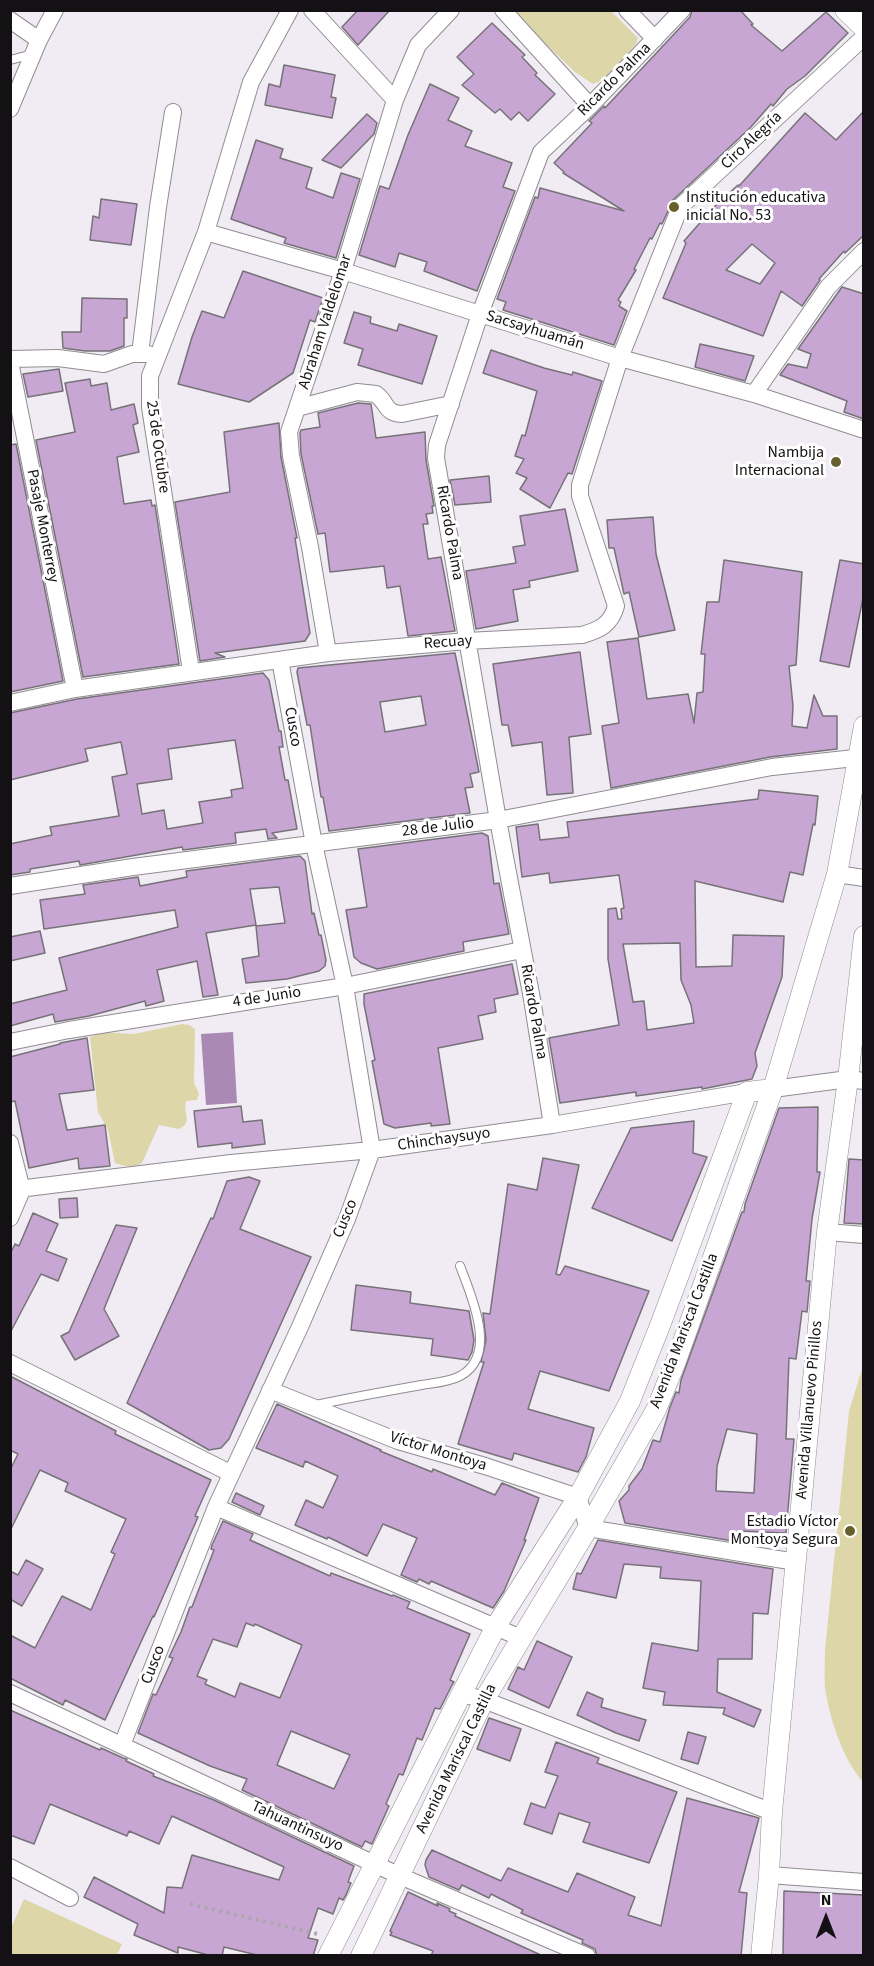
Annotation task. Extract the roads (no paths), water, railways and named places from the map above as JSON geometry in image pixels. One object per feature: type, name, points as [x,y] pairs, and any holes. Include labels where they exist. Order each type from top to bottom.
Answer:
[{"type":"street","points":[[10,109],[54,10]]},
{"type":"street","name":"25 de Octubre","points":[[191,671],[150,407],[150,376],[206,232],[251,82],[290,10]]},
{"type":"street","points":[[312,10],[395,100]]},
{"type":"street","name":"Abraham Valdelomar","points":[[328,652],[291,456],[289,432],[343,271],[395,100],[418,45],[450,10]]},
{"type":"street","points":[[503,10],[590,106]]},
{"type":"street","points":[[627,10],[655,39]]},
{"type":"street","name":"Ricardo Palma","points":[[552,1125],[532,999],[498,820],[436,458],[437,445],[480,314],[541,152],[590,106],[682,10]]},
{"type":"street","points":[[844,10],[864,28]]},
{"type":"street","points":[[10,20],[36,47]]},
{"type":"street","name":"Ciro Alegría","points":[[620,358],[680,207],[864,37]]},
{"type":"street","points":[[140,354],[158,207],[173,112]]},
{"type":"street","name":"Sacsayhuamán","points":[[206,232],[343,271],[620,358],[754,394],[864,430]]},
{"type":"street","points":[[754,394],[828,287],[864,251]]},
{"type":"street","points":[[10,360],[58,358],[105,364],[140,354],[158,355]]},
{"type":"street","name":"Recuay","points":[[10,703],[75,689],[328,652],[582,635],[597,631],[613,617],[615,606],[580,496],[580,485],[620,358]]},
{"type":"street","name":"Pasaje Monterrey","points":[[10,360],[75,689]]},
{"type":"street","points":[[297,408],[357,392],[376,394],[387,409],[394,414],[451,404]]},
{"type":"street","name":"Cusco","points":[[122,1745],[230,1473],[347,1219],[372,1150],[345,986],[314,844],[280,660]]},
{"type":"street","name":"Avenida Mariscal Castilla","points":[[361,1956],[484,1700],[656,1410],[676,1361],[773,1089],[837,874],[861,757],[864,726]]},
{"type":"street","name":"28 de Julio","points":[[10,886],[133,867],[498,820],[771,767],[861,757]]},
{"type":"street","points":[[837,874],[864,878]]},
{"type":"street","name":"Avenida Villanuevo Pinillos","points":[[761,1956],[769,1875],[771,1812],[827,1232],[856,1080],[864,936]]},
{"type":"street","name":"4 de Junio","points":[[10,1042],[69,1030],[345,986],[522,950]]},
{"type":"street","name":"Chinchaysuyo","points":[[16,1190],[231,1163],[372,1150],[552,1125],[747,1092],[856,1080]]},
{"type":"street","name":"Avenida Mariscal Castilla","points":[[332,1947],[496,1626],[578,1497],[630,1401],[747,1092]]},
{"type":"street","points":[[10,1143],[16,1190],[10,1218]]},
{"type":"street","points":[[827,1232],[864,1235]]},
{"type":"street","points":[[10,1363],[230,1473]]},
{"type":"street","name":"Víctor Montoya","points":[[270,1390],[398,1441],[485,1466],[578,1497]]},
{"type":"street","points":[[578,1497],[588,1528],[796,1562]]},
{"type":"street","points":[[216,1507],[521,1638]]},
{"type":"street","name":"Tahuantinsuyo","points":[[10,1693],[400,1876],[587,1956]]},
{"type":"street","points":[[463,1694],[484,1700],[771,1812]]},
{"type":"street","points":[[10,1867],[70,1898]]},
{"type":"street","points":[[769,1875],[864,1882]]},
{"type":"lane","points":[[10,60],[36,47]]},
{"type":"lane","points":[[309,1406],[446,1381],[468,1371],[478,1354],[480,1326],[460,1266]]},
{"type":"place","name":"Institución educativa inicial No. 53","points":[[674,207]]},
{"type":"place","name":"Nambija Internacional","points":[[836,462]]},
{"type":"place","name":"Estadio Víctor Montoya Segura","points":[[850,1531]]}]
